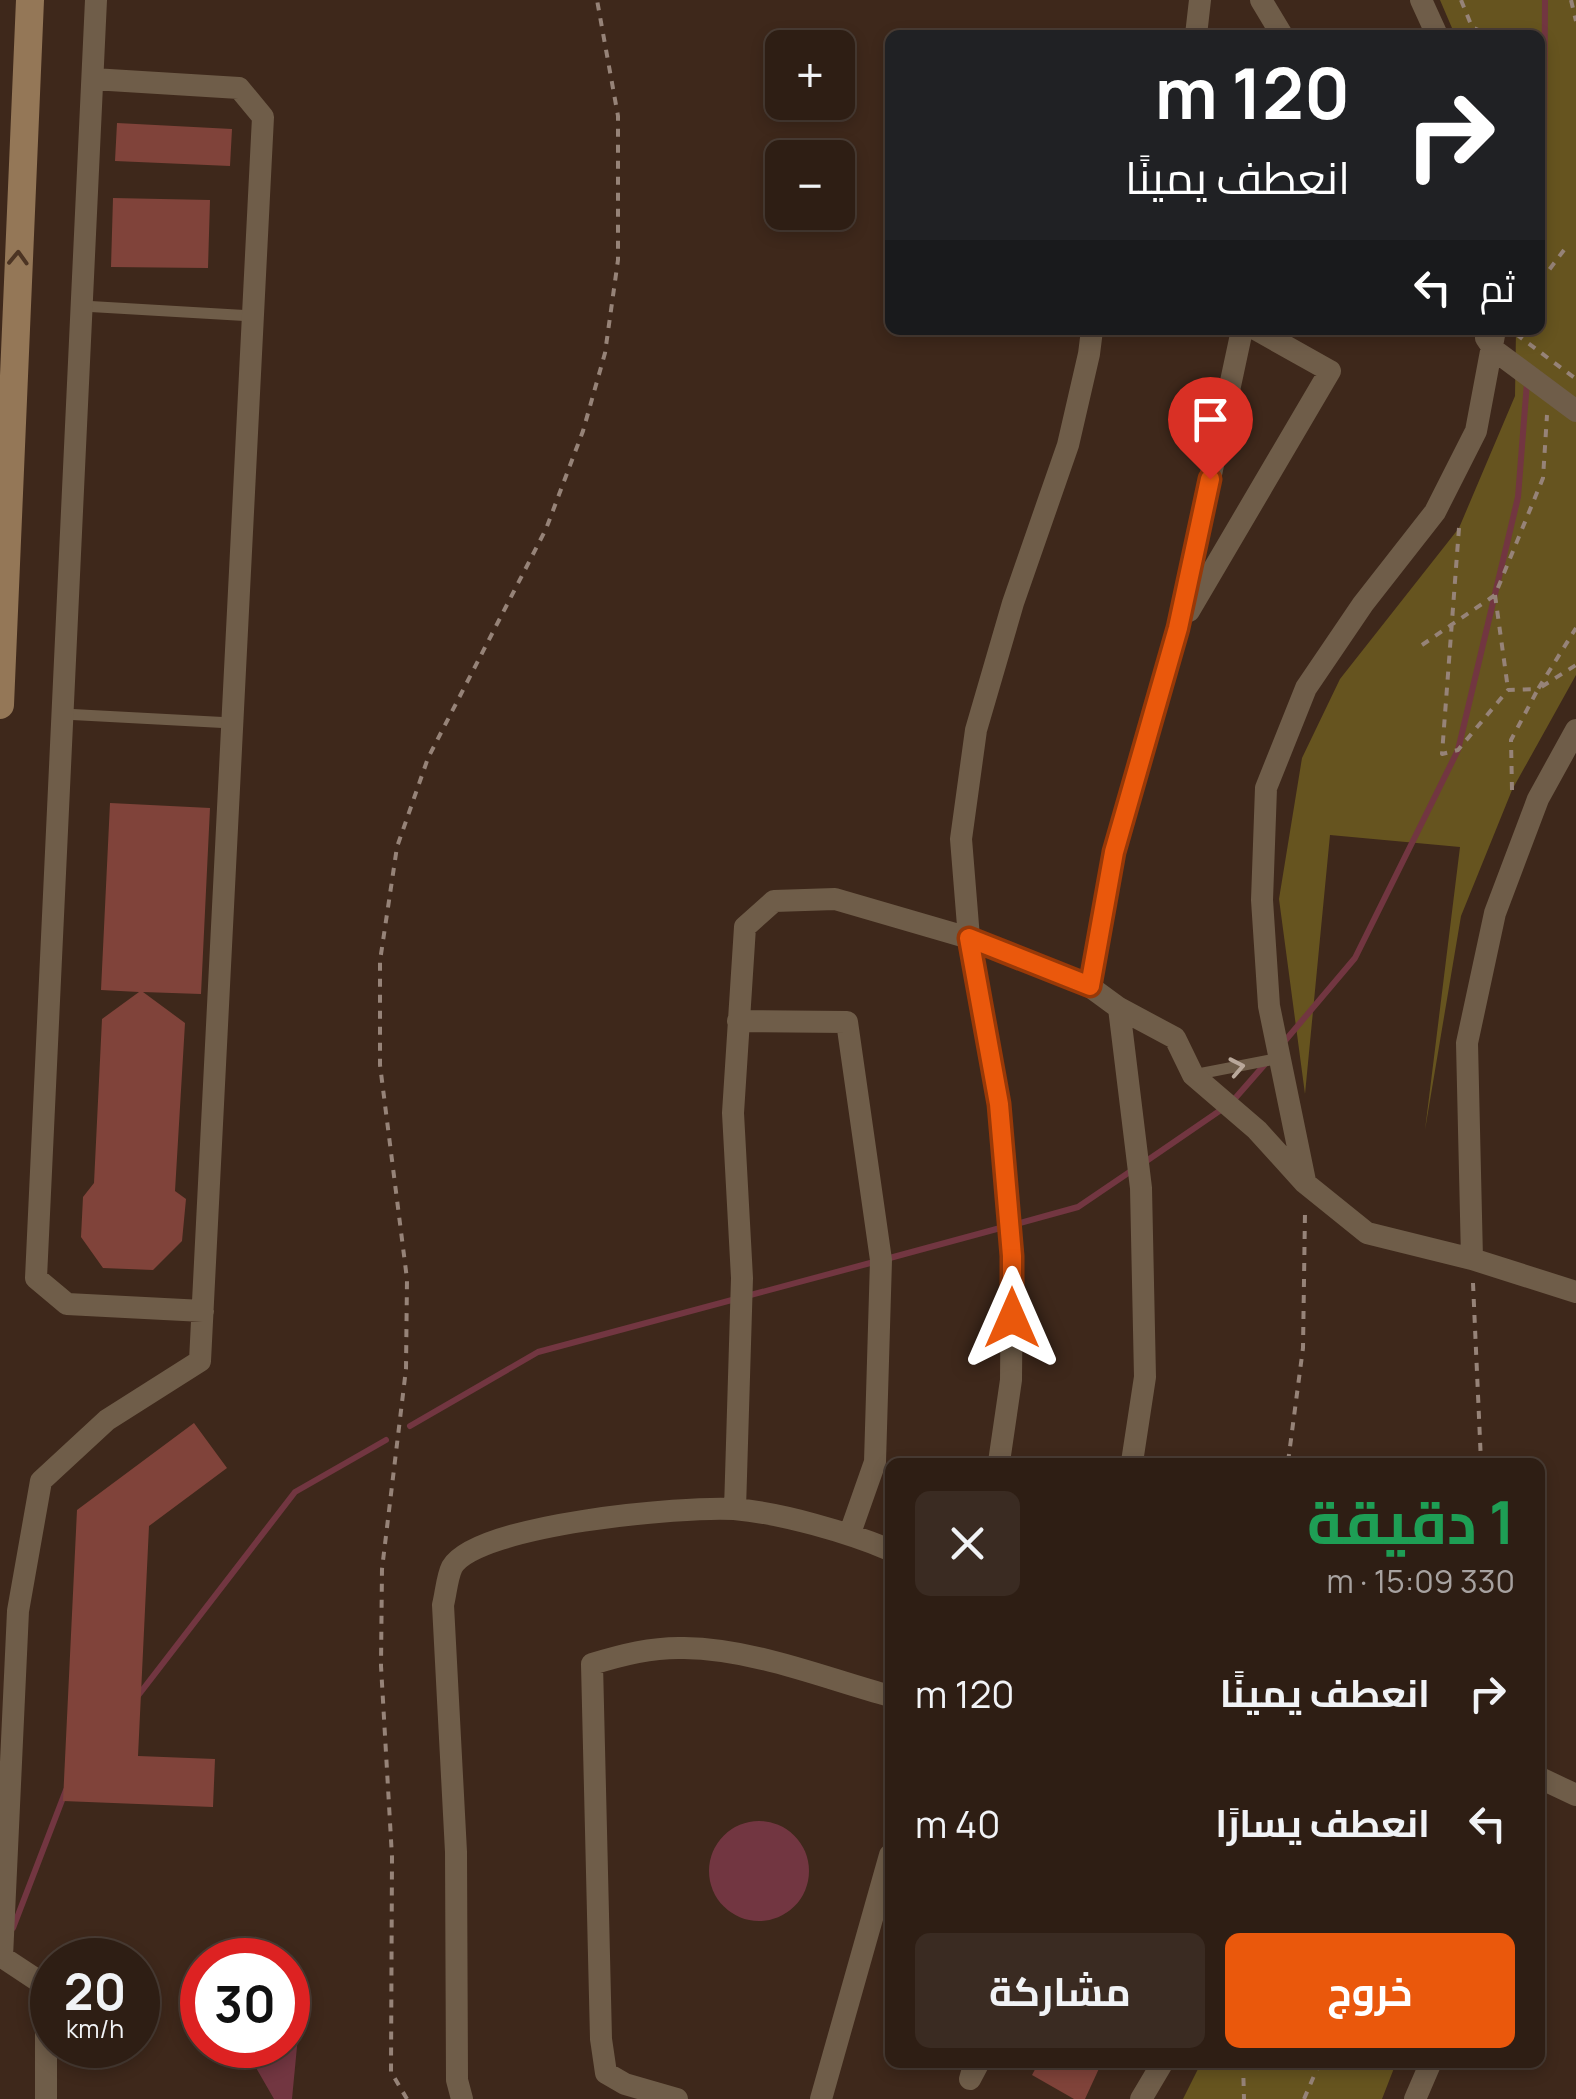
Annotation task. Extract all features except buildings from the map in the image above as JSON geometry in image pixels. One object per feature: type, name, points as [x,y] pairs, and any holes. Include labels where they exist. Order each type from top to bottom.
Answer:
[{"type":"main road","points":[[0,705],[12,142],[30,0]]},
{"type":"street","points":[[96,0],[36,1278],[67,1304],[202,1310]]},
{"type":"street","points":[[1197,30],[1200,0]]},
{"type":"street","points":[[1262,0],[1279,30]]},
{"type":"street","points":[[1421,0],[1435,30]]},
{"type":"street","points":[[46,2099],[46,1986],[2,1957],[18,1611],[41,1481],[107,1420],[200,1361],[263,117],[240,88],[93,78]]},
{"type":"street","points":[[1000,1458],[1011,1380],[1012,1256],[999,1104],[969,938],[961,839],[976,730],[1013,604],[1068,446],[1091,335]]},
{"type":"street","points":[[1090,986],[1114,852],[1178,628],[1241,335]]},
{"type":"street","points":[[1178,628],[1330,370],[1266,335]]},
{"type":"street","points":[[1495,340],[1542,386],[1576,411]]},
{"type":"street","points":[[1305,1183],[1269,1006],[1262,900],[1266,788],[1306,688],[1363,604],[1435,512],[1476,431],[1495,340]]},
{"type":"street","points":[[1472,1258],[1467,1043],[1495,912],[1538,799],[1576,730]]},
{"type":"street","points":[[736,1509],[742,1278],[732,1113],[745,926],[774,901],[835,900],[969,938],[1090,986],[1119,1008],[1175,1038],[1193,1075],[1257,1130],[1305,1183],[1366,1233],[1472,1258],[1576,1292]]},
{"type":"street","points":[[1119,1008],[1141,1188],[1145,1377],[1133,1458]]},
{"type":"street","points":[[738,1021],[846,1022],[881,1260],[874,1462],[850,1533]]},
{"type":"street","points":[[462,2099],[457,2080],[456,1852],[443,1604],[452,1567],[466,1553],[489,1544],[575,1522],[657,1511],[736,1509],[850,1533],[885,1548]]},
{"type":"street","points":[[677,2099],[625,2084],[606,2073],[601,2039],[592,1664],[632,1652],[684,1648],[742,1655],[885,1695]]},
{"type":"street","points":[[1545,1780],[1576,1795]]},
{"type":"street","points":[[820,2099],[885,1873]]},
{"type":"street","points":[[1141,2099],[1159,2068]]},
{"type":"street","points":[[1415,2099],[1428,2068]]},
{"type":"lane","points":[[82,306],[253,316]]},
{"type":"lane","points":[[63,714],[232,724]]},
{"type":"lane","points":[[1193,1075],[1280,1058]]},
{"type":"path","points":[[407,2099],[392,2072],[392,1857],[381,1627],[382,1569],[406,1369],[407,1279],[380,1065],[380,962],[397,847],[428,758],[546,529],[583,431],[604,353],[618,260],[618,116],[598,0]]},
{"type":"path","points":[[1461,0],[1472,28],[1477,30]]},
{"type":"path","points":[[1570,0],[1576,21]]},
{"type":"path","points":[[1545,276],[1568,246]]},
{"type":"path","points":[[1518,335],[1576,380]]},
{"type":"path","points":[[1459,528],[1442,754],[1458,750],[1508,690],[1495,595],[1542,478],[1547,418],[1542,386]]},
{"type":"path","points":[[1422,645],[1495,595]]},
{"type":"path","points":[[1512,790],[1512,740],[1576,628]]},
{"type":"path","points":[[1508,690],[1538,689],[1576,665]]},
{"type":"path","points":[[1289,1458],[1303,1348],[1305,1183]]},
{"type":"path","points":[[1472,1258],[1481,1458]]},
{"type":"path","points":[[1243,2068],[1244,2099]]},
{"type":"path","points":[[1304,2099],[1317,2068]]},
{"type":"shaded area","points":[[1440,0],[1576,0],[1576,675],[1512,790],[1461,916],[1425,1130],[1460,847],[1330,835],[1305,1094],[1279,899],[1302,758],[1340,679],[1459,528],[1515,396],[1516,335],[1545,335],[1545,30],[1453,30]]},
{"type":"shaded area","points":[[759,1821],[778,1825],[795,1835],[805,1852],[809,1871],[805,1890],[795,1907],[778,1917],[759,1921],[740,1917],[723,1907],[713,1890],[709,1871],[713,1852],[723,1835],[740,1825]]},
{"type":"shaded area","points":[[256,2068],[295,2068],[292,2099],[274,2099]]},
{"type":"shaded area","points":[[1198,2068],[1394,2068],[1382,2099],[1183,2099]]},
{"type":"waterway","points":[[1545,0],[1545,30]]},
{"type":"waterway","points":[[1284,1042],[1355,958],[1458,750],[1518,497],[1527,382]]},
{"type":"waterway","points":[[1145,1162],[1231,1103],[1266,1063]]},
{"type":"waterway","points":[[1016,1224],[1078,1207],[1134,1169]]},
{"type":"waterway","points":[[886,1259],[1004,1227]]},
{"type":"waterway","points":[[410,1426],[538,1352],[874,1262]]},
{"type":"waterway","points":[[137,1697],[295,1492],[386,1440]]},
{"type":"waterway","points":[[13,1928],[66,1790]]},
{"type":"route","points":[[1012,1318],[1012,1256],[999,1104],[969,938],[1090,986],[1114,852],[1178,628],[1210,479]]}]
